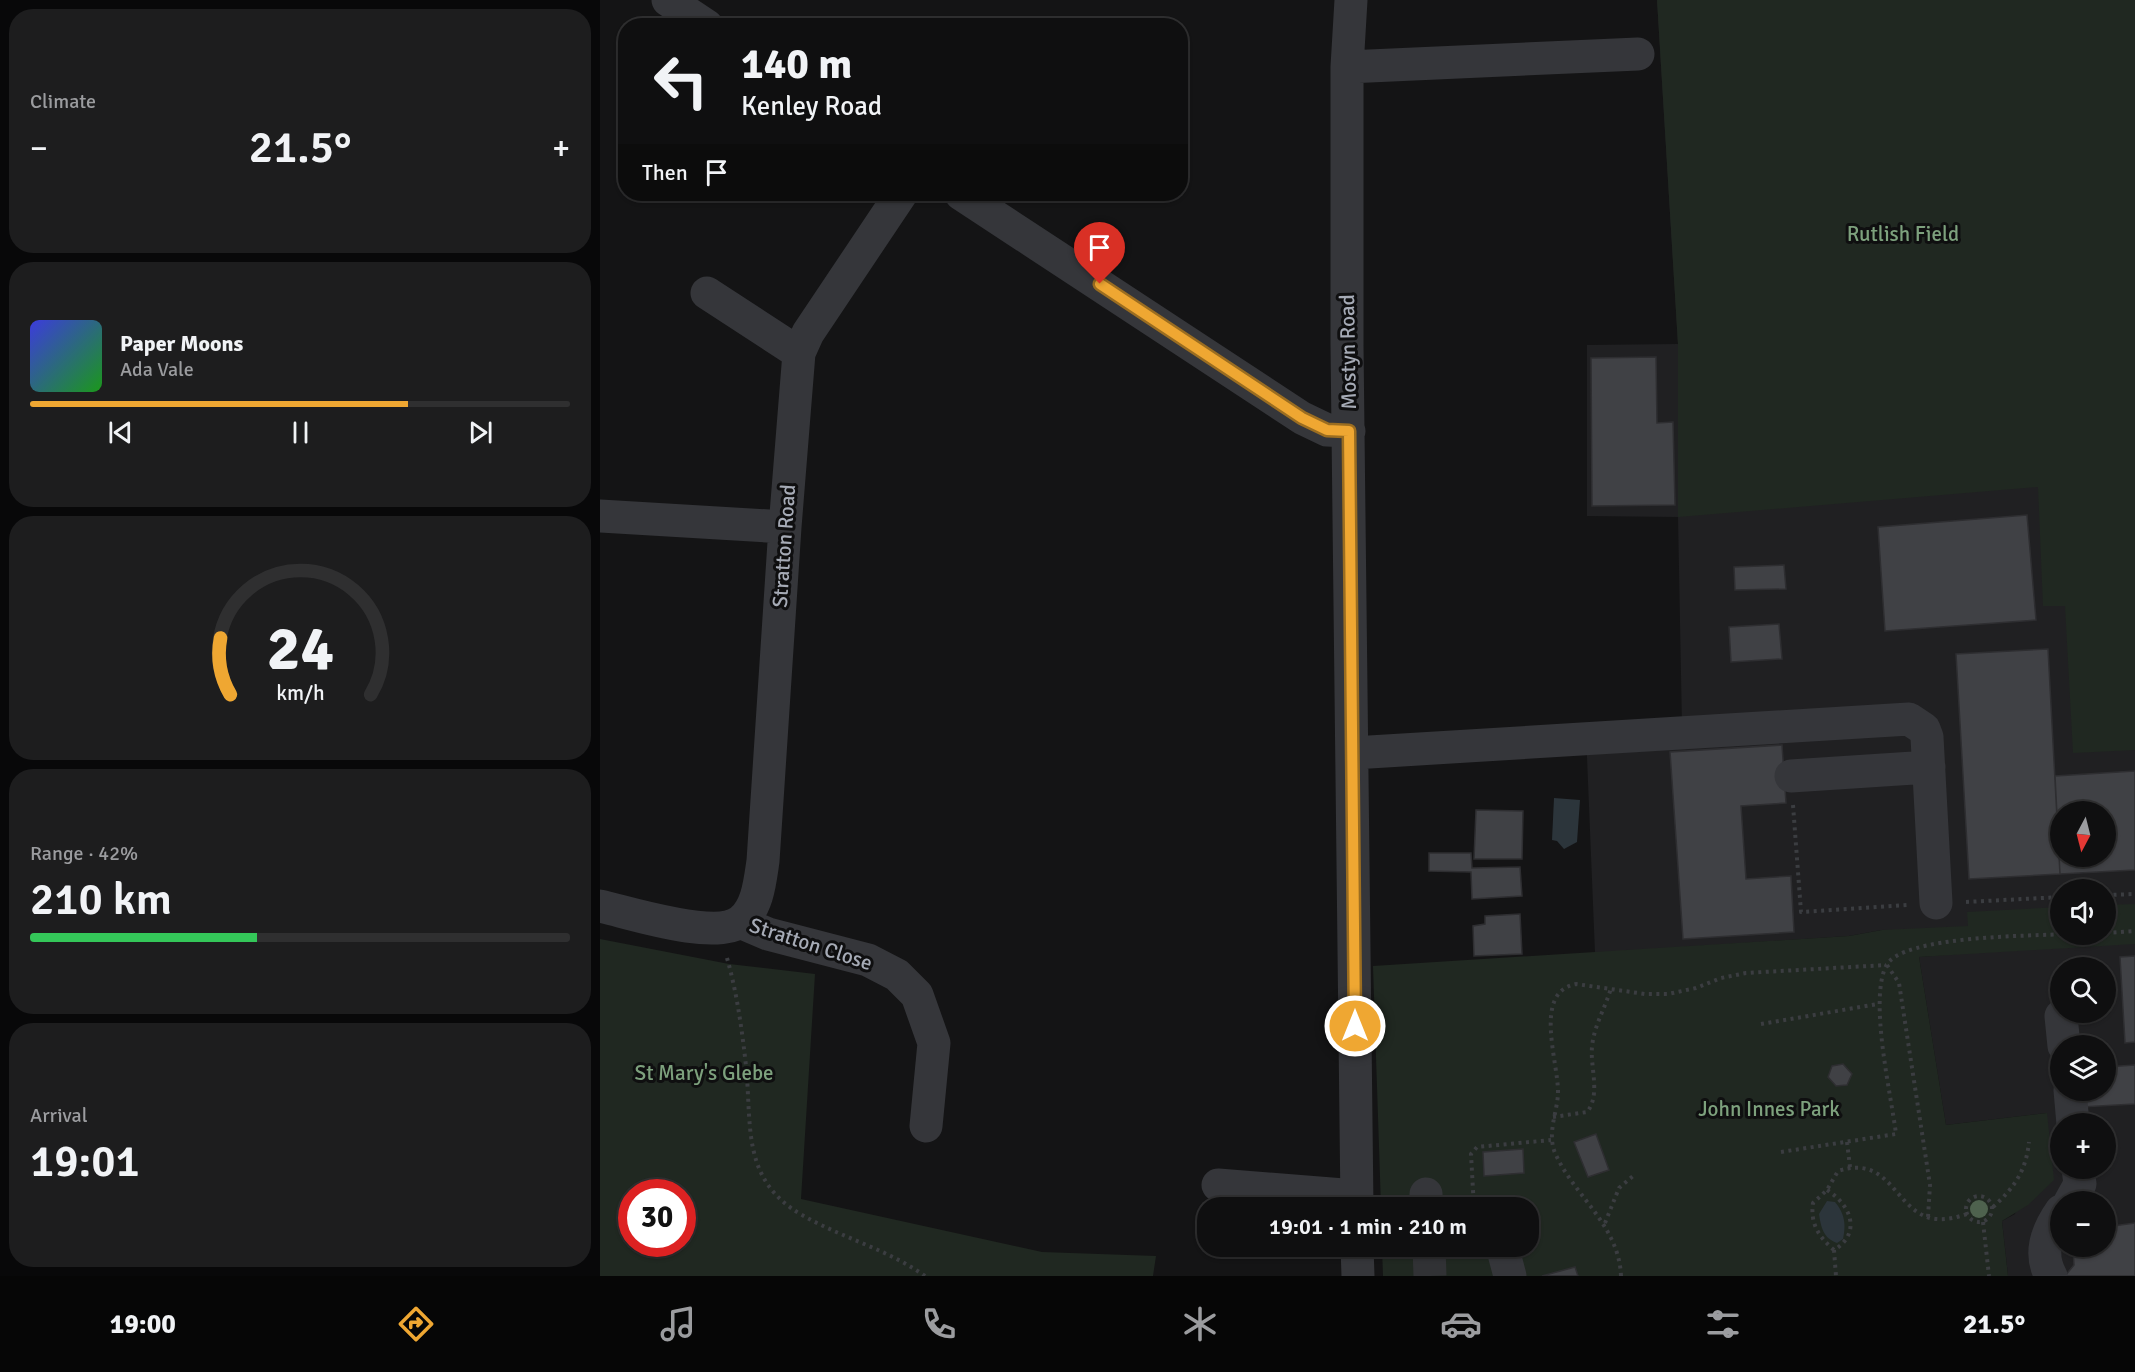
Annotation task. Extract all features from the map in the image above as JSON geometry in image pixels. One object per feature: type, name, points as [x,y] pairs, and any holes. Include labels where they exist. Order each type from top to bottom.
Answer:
[{"type":"street","points":[[668,0],[695,18]]},
{"type":"street","name":"Mostyn Road","points":[[1351,0],[1347,67],[1347,345],[1357,1197]]},
{"type":"street","points":[[1347,67],[1638,54]]},
{"type":"street","name":"Stratton Road","points":[[740,922],[752,908],[759,887],[763,861],[784,527],[799,353],[808,333],[896,201]]},
{"type":"street","points":[[972,201],[1302,418],[1327,430],[1349,431]]},
{"type":"street","points":[[707,293],[799,353]]},
{"type":"street","points":[[600,516],[784,527]]},
{"type":"street","points":[[1353,753],[1909,720],[1924,729],[1929,767],[1936,903]]},
{"type":"street","points":[[1791,776],[1929,767]]},
{"type":"street","points":[[600,906],[703,929],[726,927],[740,922]]},
{"type":"street","name":"Stratton Close","points":[[740,922],[768,934],[868,960],[897,975],[917,995],[934,1043],[926,1126]]},
{"type":"street","points":[[1218,1185],[1316,1197]]},
{"type":"street","points":[[2050,1226],[2044,1251],[2050,1276]]},
{"type":"street","points":[[1357,1257],[1358,1276]]},
{"type":"street","points":[[1505,1257],[1510,1276]]},
{"type":"path","points":[[1791,776],[1801,912],[2050,898]]},
{"type":"path","points":[[2116,895],[2135,894]]},
{"type":"path","points":[[2116,932],[2135,931]]},
{"type":"path","points":[[1782,1152],[1896,1134],[1878,1004],[1886,965],[1902,951],[1969,939],[2050,935]]},
{"type":"path","points":[[727,957],[746,1067],[750,1141],[761,1175],[777,1197],[802,1215],[901,1259],[925,1276]]},
{"type":"path","points":[[1621,1276],[1621,1263],[1604,1224],[1565,1172],[1551,1140],[1558,1094],[1551,1025],[1553,1002],[1557,992],[1565,986],[1576,984],[1645,994],[1668,994],[1696,988],[1721,978],[1763,971],[1886,965]]},
{"type":"path","points":[[1886,965],[1899,983],[1930,1185],[1928,1217]]},
{"type":"path","points":[[1553,1117],[1587,1112],[1590,1109],[1593,1097],[1591,1066],[1593,1031],[1611,988]]},
{"type":"path","points":[[1761,1024],[1878,1004]]},
{"type":"path","points":[[1473,1197],[1471,1154],[1477,1147],[1551,1140]]},
{"type":"path","points":[[1847,1142],[1850,1167]]},
{"type":"path","points":[[1983,1222],[1988,1218],[1992,1207],[2009,1192],[2020,1176],[2027,1159],[2029,1142]]},
{"type":"path","points":[[1836,1276],[1834,1250],[1824,1241],[1812,1219],[1813,1203],[1827,1190],[1838,1171],[1850,1167],[1876,1173],[1898,1191],[1912,1207],[1928,1217],[1953,1218],[1967,1214]]},
{"type":"path","points":[[1604,1224],[1619,1188],[1633,1176]]},
{"type":"path","points":[[1827,1190],[1845,1204],[1851,1216],[1844,1244],[1834,1250]]},
{"type":"path","points":[[1983,1222],[1971,1219],[1967,1214],[1968,1202],[1979,1196],[1990,1201],[1992,1207]]},
{"type":"path","points":[[1983,1222],[1989,1276]]},
{"type":"shaded area","points":[[1657,0],[2135,0],[2135,1276],[2008,1276],[2002,1221],[2015,1214],[2047,1113],[1946,1125],[1919,957],[1970,953],[1882,930],[1849,936],[1595,953],[1586,733],[1682,727],[1678,517],[1587,516],[1587,345],[1678,344]]},
{"type":"shaded area","points":[[1554,798],[1580,800],[1577,842],[1564,849],[1557,841],[1552,840]]},
{"type":"shaded area","points":[[1827,1201],[1835,1202],[1844,1219],[1843,1239],[1837,1243],[1826,1235],[1821,1223],[1819,1214]]},
{"type":"green space","name":"Rutlish Field","points":[[1657,0],[2135,0],[2135,750],[2073,753],[2065,606],[2043,606],[2038,487],[1678,517],[1678,345]]},
{"type":"green space","name":"John Innes Park","points":[[2135,904],[2135,944],[1919,957],[1946,1125],[2047,1113],[2050,1179],[2054,1180],[2028,1205],[2002,1221],[2008,1276],[1383,1276],[1382,1257],[1539,1257],[1539,1197],[1381,1197],[1373,966],[1849,936],[1882,930],[1968,926],[1967,912],[2050,908],[2050,945],[2116,945],[2116,905]]},
{"type":"green space","name":"St Mary's Glebe","points":[[600,939],[729,964],[815,974],[801,1199],[1042,1252],[1156,1256],[1153,1276],[600,1276]]},
{"type":"building","points":[[1656,357],[1657,423],[1673,422],[1675,505],[1592,506],[1591,358]]},
{"type":"building","points":[[2027,515],[2036,620],[1885,631],[1878,527]]},
{"type":"building","points":[[1784,565],[1786,589],[1735,590],[1734,567]]},
{"type":"building","points":[[1779,624],[1782,659],[1731,662],[1729,627]]},
{"type":"building","points":[[2048,649],[2056,801],[2050,801],[2050,867],[2060,867],[2060,874],[1969,879],[1956,654]]},
{"type":"building","points":[[1782,745],[1786,803],[1741,806],[1746,879],[1791,876],[1794,932],[1683,939],[1670,752]]},
{"type":"building","points":[[2135,771],[2135,870],[2060,874],[2060,867],[2116,867],[2116,801],[2056,801],[2055,776]]},
{"type":"building","points":[[1476,810],[1523,811],[1522,859],[1474,859]]},
{"type":"building","points":[[1429,853],[1471,853],[1472,868],[1520,867],[1522,896],[1472,899],[1471,872],[1429,871]]},
{"type":"building","points":[[1520,914],[1522,954],[1474,956],[1473,926],[1485,924],[1485,916]]},
{"type":"building","points":[[2135,956],[2135,1042],[2125,1043],[2120,957]]},
{"type":"building","points":[[1843,1064],[1852,1074],[1847,1085],[1836,1086],[1828,1077],[1832,1066]]},
{"type":"building","points":[[2135,1065],[2135,1104],[2081,1107],[2081,1101],[2116,1101],[2116,1066]]},
{"type":"building","points":[[1596,1134],[1609,1170],[1588,1177],[1574,1142]]},
{"type":"building","points":[[1523,1149],[1524,1173],[1484,1176],[1483,1152]]},
{"type":"building","points":[[2135,1223],[2135,1276],[2065,1276],[2074,1265],[2074,1257],[2116,1257],[2116,1226]]},
{"type":"building","points":[[1575,1267],[1578,1276],[1542,1276]]},
{"type":"tunnel","points":[[1429,1257],[1430,1276]]},
{"type":"route","points":[[1100,284],[1302,418],[1327,430],[1349,431],[1355,1026]]}]
